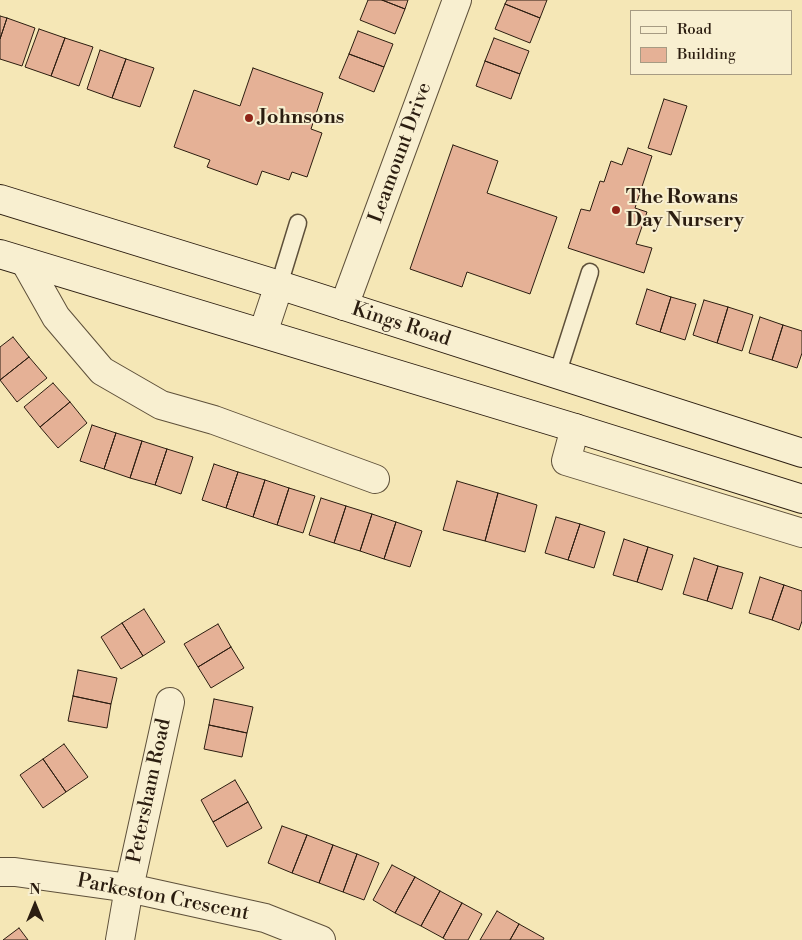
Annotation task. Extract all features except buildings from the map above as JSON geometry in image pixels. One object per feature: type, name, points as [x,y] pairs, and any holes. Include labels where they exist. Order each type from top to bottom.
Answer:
[{"type":"street","name":"Leamount Drive","points":[[344,306],[457,0]]},
{"type":"street","name":"Kings Road","points":[[0,199],[279,285],[802,453]]},
{"type":"street","points":[[13,258],[802,499]]},
{"type":"street","points":[[13,258],[56,317],[102,371],[160,405],[214,420],[374,478]]},
{"type":"street","points":[[263,333],[279,285]]},
{"type":"street","points":[[574,428],[566,461],[802,534]]},
{"type":"street","name":"Petersham Road","points":[[120,940],[129,888],[170,702]]},
{"type":"street","name":"Parkeston Crescent","points":[[0,872],[15,872],[129,888],[264,918],[321,940]]},
{"type":"lane","points":[[279,285],[298,224]]},
{"type":"lane","points":[[557,375],[590,272]]},
{"type":"place","name":"Johnsons","points":[[249,118]]},
{"type":"place","name":"The Rowans Day Nursery","points":[[616,210]]}]
